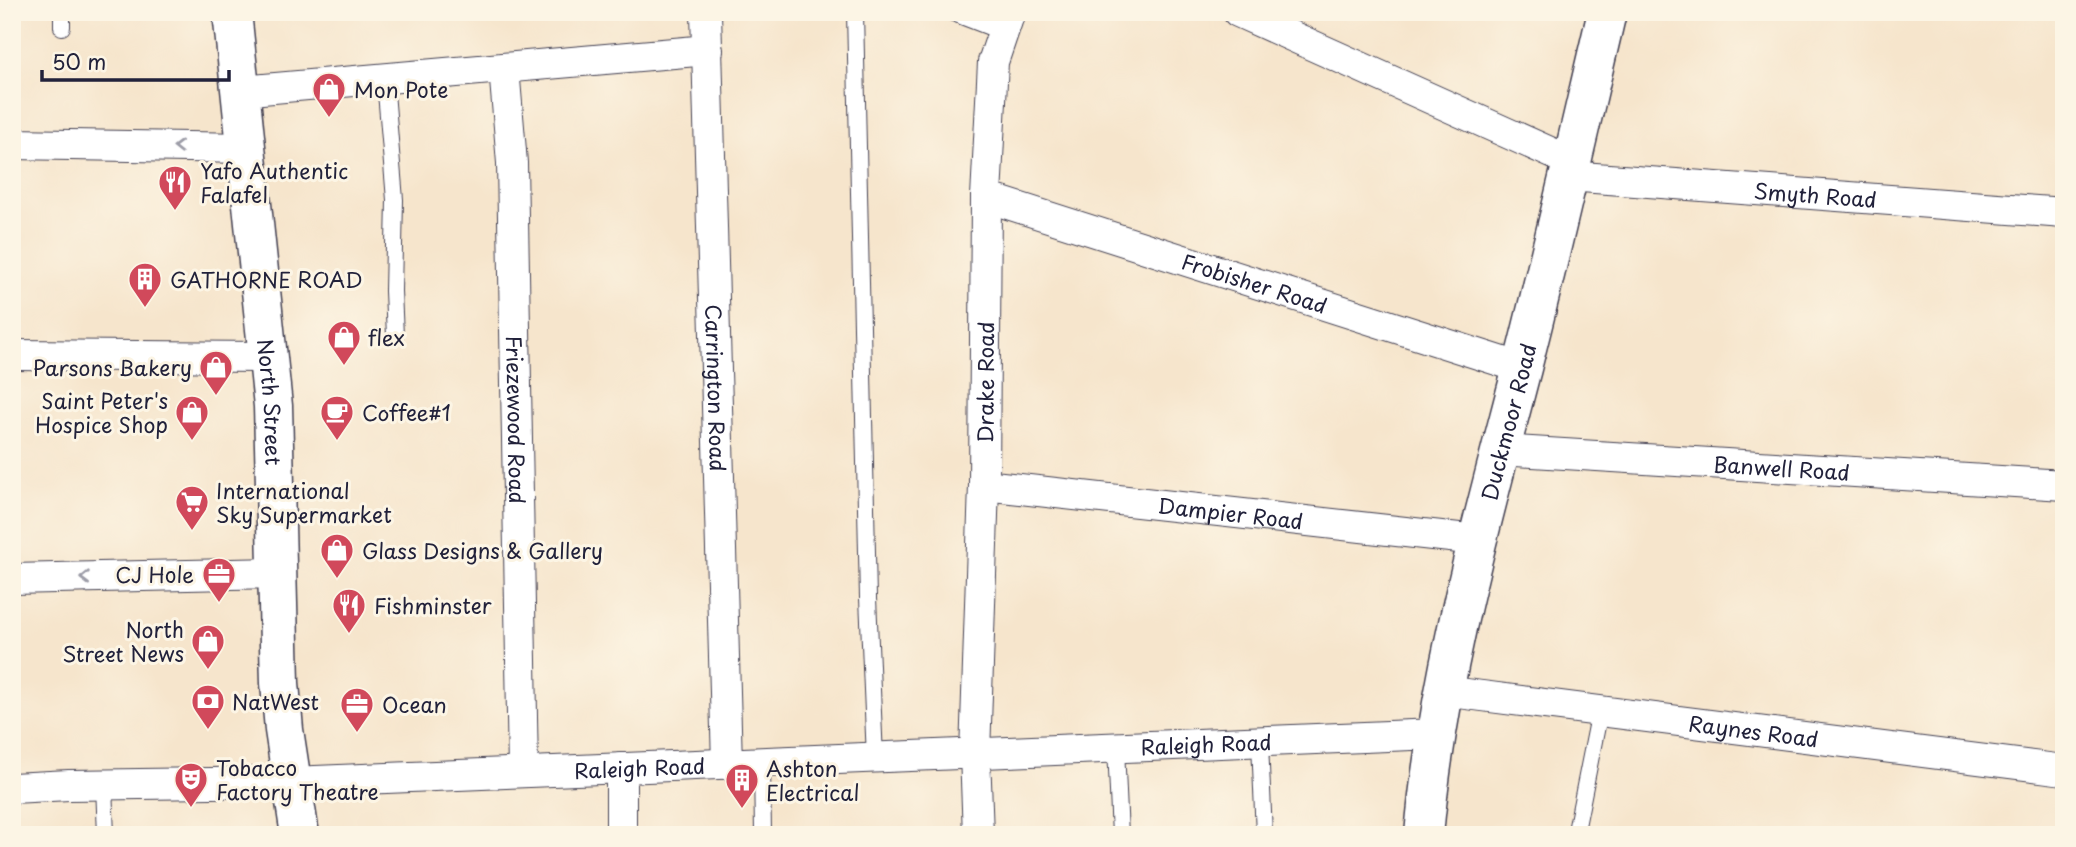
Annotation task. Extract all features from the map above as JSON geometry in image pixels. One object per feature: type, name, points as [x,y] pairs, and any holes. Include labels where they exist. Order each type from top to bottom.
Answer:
[{"type":"street","name":"North Street","points":[[232,12],[268,357],[276,454],[280,683],[300,835]]},
{"type":"street","name":"Carrington Road","points":[[706,12],[727,764]]},
{"type":"street","name":"Smyth Road","points":[[1238,12],[1570,169],[2064,214]]},
{"type":"street","name":"Duckmoor Road","points":[[1424,835],[1443,691],[1477,540],[1522,368],[1607,12]]},
{"type":"street","name":"Drake Road","points":[[978,835],[975,754],[984,485],[986,197],[993,62],[1006,22]]},
{"type":"street","points":[[240,91],[708,50]]},
{"type":"street","name":"Friezewood Road","points":[[504,68],[512,163],[523,771]]},
{"type":"street","points":[[12,144],[247,148]]},
{"type":"street","name":"Frobisher Road","points":[[986,197],[1522,368]]},
{"type":"street","points":[[12,355],[268,357]]},
{"type":"street","name":"Banwell Road","points":[[1500,450],[2064,485]]},
{"type":"street","name":"Dampier Road","points":[[984,485],[1477,540]]},
{"type":"street","points":[[12,579],[276,573]]},
{"type":"street","name":"Raynes Road","points":[[1443,691],[2064,770]]},
{"type":"street","name":"Raleigh Road","points":[[12,788],[291,782],[1436,734]]},
{"type":"street","points":[[621,768],[621,835]]},
{"type":"lane","points":[[855,12],[868,597],[875,758]]},
{"type":"lane","points":[[951,12],[1006,22]]},
{"type":"lane","points":[[385,80],[396,200],[393,290],[395,336]]},
{"type":"lane","points":[[1576,831],[1600,711]]},
{"type":"lane","points":[[1260,743],[1264,835]]},
{"type":"lane","points":[[1116,748],[1120,835]]},
{"type":"lane","points":[[762,763],[763,835]]},
{"type":"lane","points":[[104,786],[106,835]]},
{"type":"place","name":"Mon Pote","points":[[329,119]]},
{"type":"place","name":"Yafo Authentic Falafel","points":[[175,212]]},
{"type":"place","name":"GATHORNE ROAD","points":[[145,309]]},
{"type":"place","name":"flex","points":[[344,367]]},
{"type":"place","name":"Parsons Bakery","points":[[216,397]]},
{"type":"place","name":"Saint Peter's Hospice Shop","points":[[192,442]]},
{"type":"place","name":"Coffee#1","points":[[337,442]]},
{"type":"place","name":"International Sky Supermarket","points":[[192,532]]},
{"type":"place","name":"Glass Designs & Gallery","points":[[337,580]]},
{"type":"place","name":"CJ Hole","points":[[219,604]]},
{"type":"place","name":"Fishminster","points":[[349,635]]},
{"type":"place","name":"North Street News","points":[[208,671]]},
{"type":"place","name":"NatWest","points":[[208,731]]},
{"type":"place","name":"Ocean","points":[[357,734]]},
{"type":"place","name":"Tobacco Factory Theatre","points":[[191,809]]},
{"type":"place","name":"Ashton Electrical","points":[[742,810]]}]
